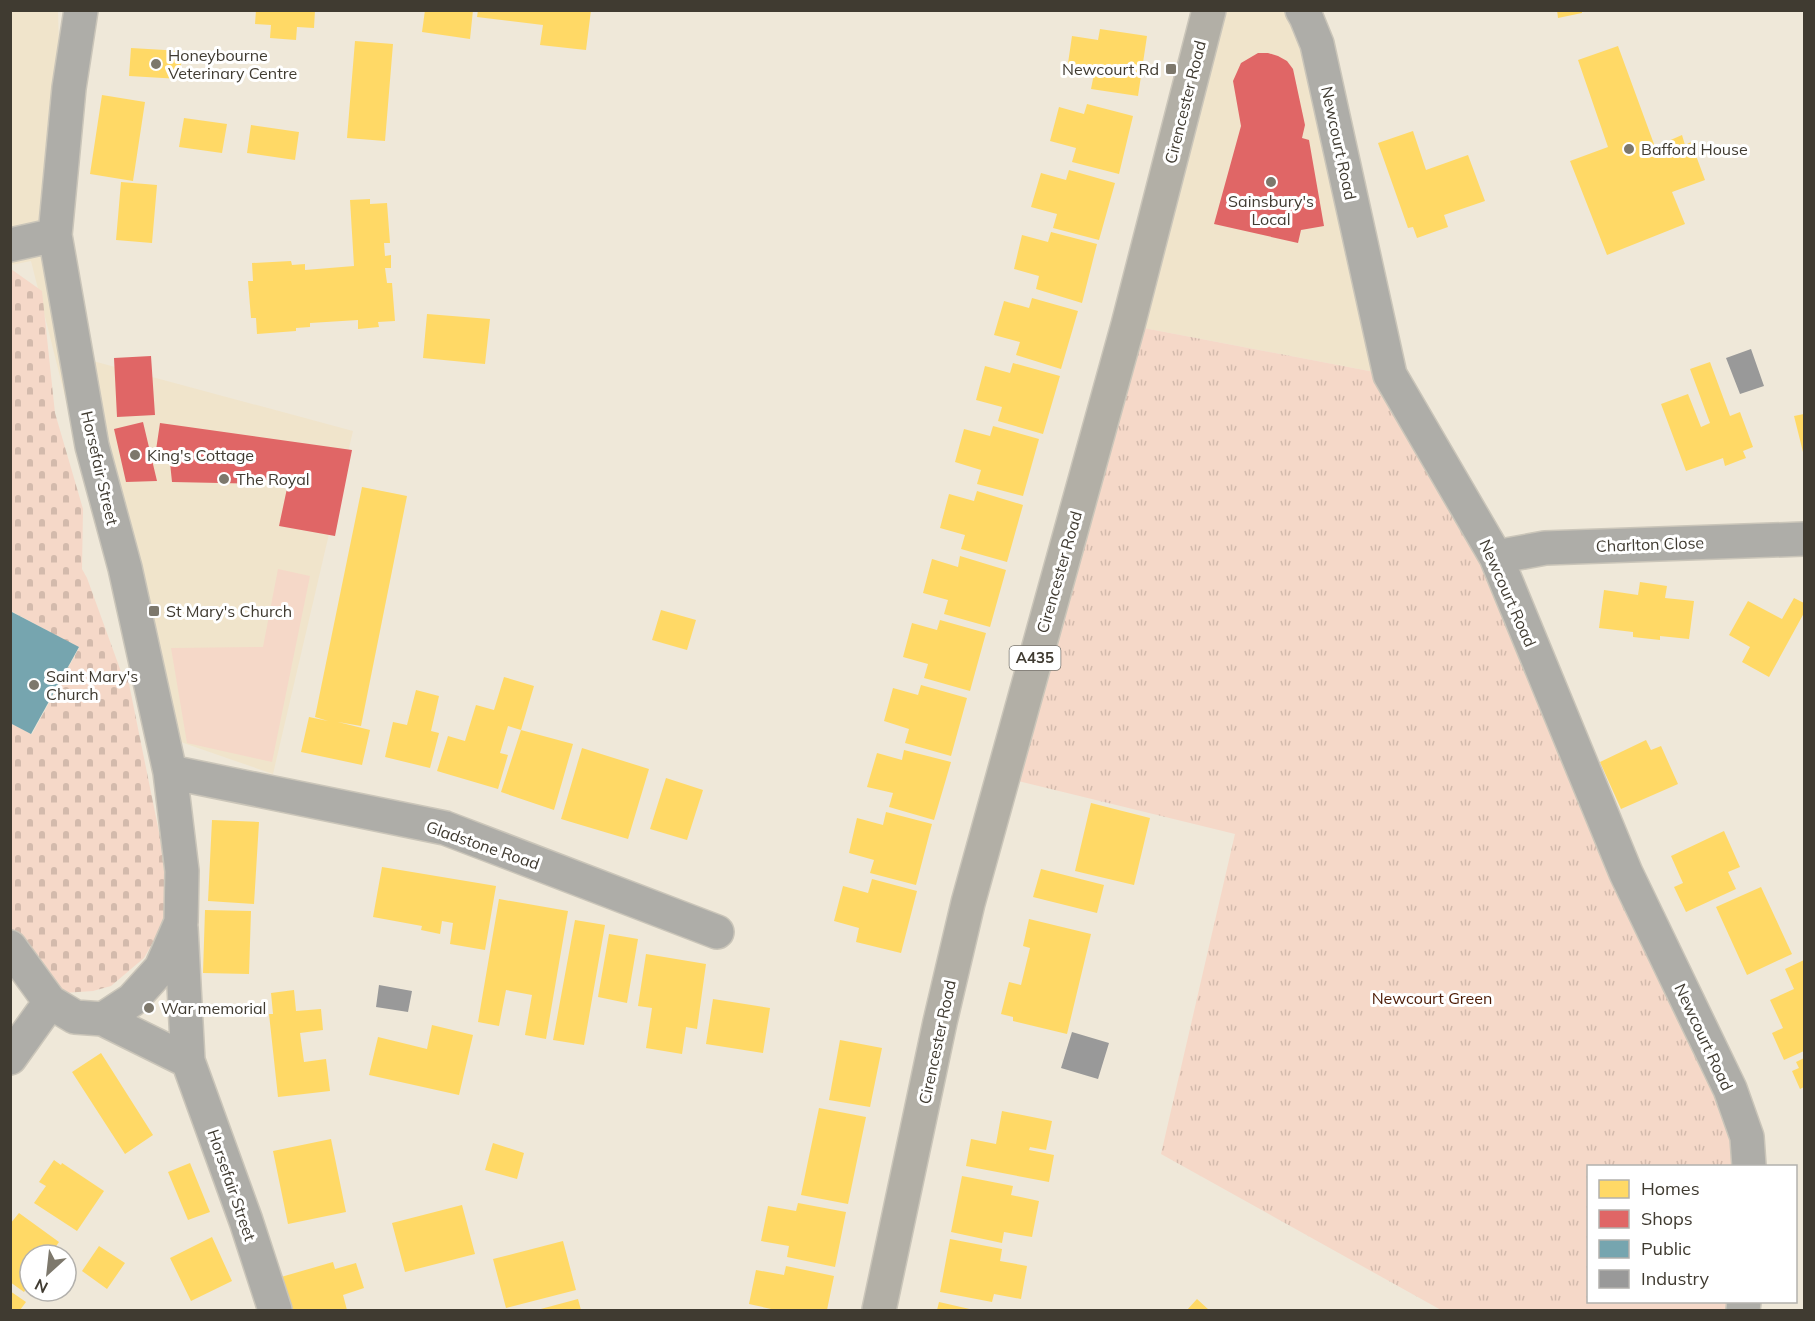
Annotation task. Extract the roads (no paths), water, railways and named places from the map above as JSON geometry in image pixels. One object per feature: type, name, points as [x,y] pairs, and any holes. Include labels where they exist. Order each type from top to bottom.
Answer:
[{"type":"main road","name":"Cirencester Road","points":[[879,1311],[940,1022],[968,903],[1128,325],[1209,10]]},
{"type":"street","name":"Horsefair Street","points":[[81,10],[69,88],[55,235],[93,446],[125,568],[170,772],[182,871],[181,922],[188,1061],[246,1221],[275,1311]]},
{"type":"street","name":"Newcourt Road","points":[[1302,10],[1317,44],[1390,375],[1496,556],[1626,873],[1730,1089],[1747,1137],[1749,1165]]},
{"type":"street","points":[[10,245],[55,235]]},
{"type":"street","name":"Charlton Close","points":[[1496,556],[1545,548],[1804,539]]},
{"type":"street","name":"Gladstone Road","points":[[170,772],[445,828],[717,932]]},
{"type":"street","name":"Horsefair Street","points":[[103,1019],[132,1000],[161,968],[181,922]]},
{"type":"street","points":[[10,947],[50,1002],[75,1017],[103,1019],[188,1061]]},
{"type":"street","points":[[10,1058],[50,1002]]},
{"type":"place","name":"Honeybourne Veterinary Centre","points":[[156,64]]},
{"type":"place","name":"Newcourt Rd","points":[[1171,69]]},
{"type":"place","name":"Bafford House","points":[[1629,149]]},
{"type":"place","name":"Sainsbury's Local","points":[[1271,182]]},
{"type":"place","name":"King's Cottage","points":[[135,455]]},
{"type":"place","name":"The Royal","points":[[224,479]]},
{"type":"place","name":"St Mary's Church","points":[[154,611]]},
{"type":"place","name":"Saint Mary's Church","points":[[34,685]]},
{"type":"place","name":"War memorial","points":[[149,1008]]},
{"type":"park label","name":"Newcourt Green","points":[[1432,998]]}]
